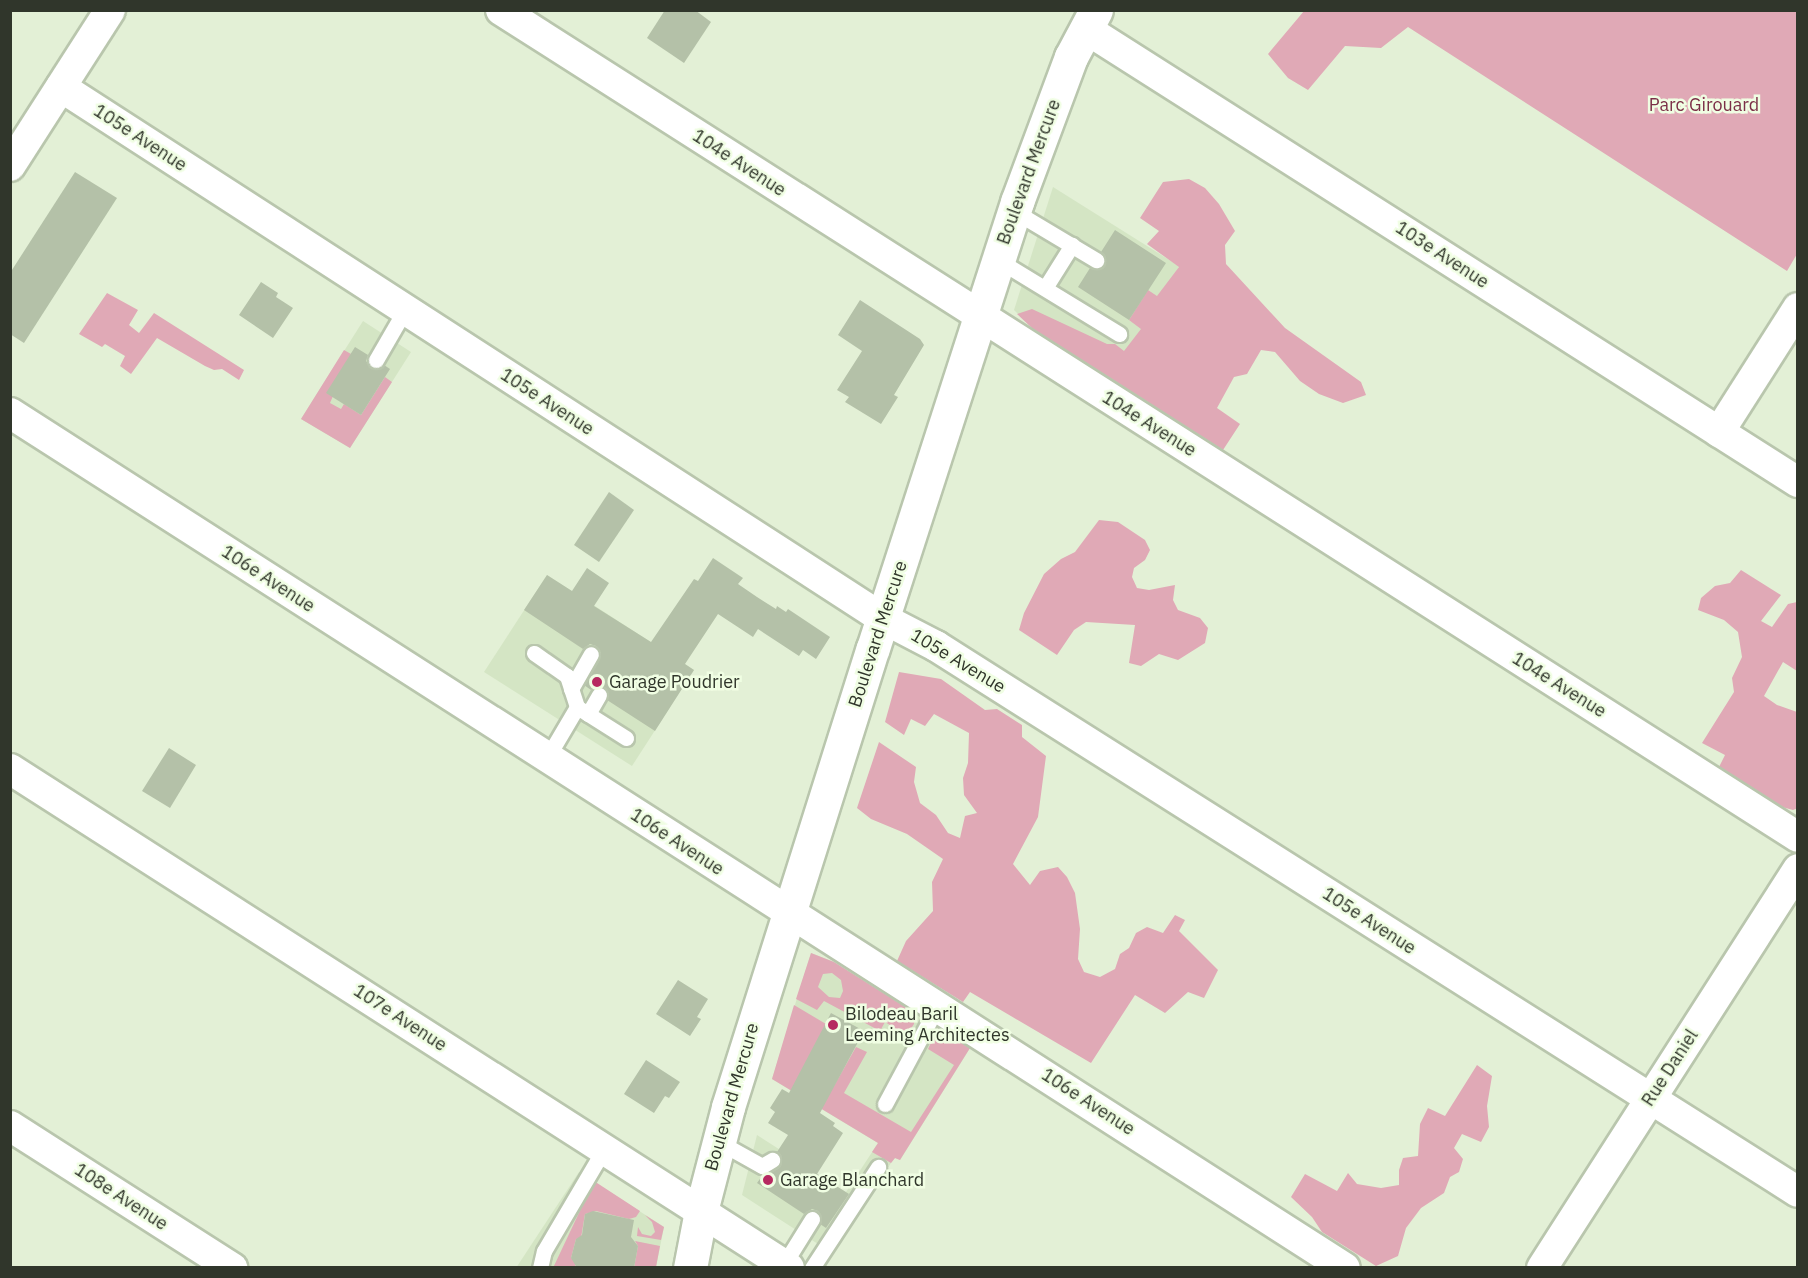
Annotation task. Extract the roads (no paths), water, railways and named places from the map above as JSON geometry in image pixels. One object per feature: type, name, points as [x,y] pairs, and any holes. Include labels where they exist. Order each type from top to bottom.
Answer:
[{"type":"street","points":[[10,166],[110,10]]},
{"type":"street","name":"104e Avenue","points":[[501,10],[1797,837]]},
{"type":"street","name":"Boulevard Mercure","points":[[690,1268],[701,1211],[719,1142],[788,912],[882,618],[1014,211],[1071,57],[1091,20]]},
{"type":"street","name":"103e Avenue","points":[[1091,20],[1797,482]]},
{"type":"street","name":"105e Avenue","points":[[61,87],[882,618],[936,645],[1797,1192]]},
{"type":"street","points":[[1719,432],[1797,308]]},
{"type":"street","name":"106e Avenue","points":[[10,413],[788,912],[938,1005],[1345,1268]]},
{"type":"street","name":"107e Avenue","points":[[10,769],[701,1211],[795,1266]]},
{"type":"street","name":"Rue Daniel","points":[[1542,1268],[1797,869]]},
{"type":"street","name":"108e Avenue","points":[[10,1126],[232,1268]]},
{"type":"lane","points":[[1014,211],[1096,260]]},
{"type":"lane","points":[[1045,288],[1072,245]]},
{"type":"lane","points":[[998,260],[1119,334]]},
{"type":"lane","points":[[376,360],[405,310]]},
{"type":"lane","points":[[534,653],[567,676],[582,710],[626,738]]},
{"type":"lane","points":[[571,689],[591,654]]},
{"type":"lane","points":[[547,758],[582,710],[599,695]]},
{"type":"lane","points":[[885,1104],[938,1005]]},
{"type":"lane","points":[[719,1142],[762,1166],[772,1160]]},
{"type":"lane","points":[[540,1268],[544,1251],[604,1149]]},
{"type":"lane","points":[[795,1266],[878,1167]]},
{"type":"lane","points":[[795,1266],[812,1219]]},
{"type":"place","name":"Garage Poudrier","points":[[597,682]]},
{"type":"place","name":"Bilodeau Baril Leeming Architectes","points":[[833,1025]]},
{"type":"place","name":"Garage Blanchard","points":[[768,1180]]},
{"type":"park label","name":"Parc Girouard","points":[[1704,105]]}]
